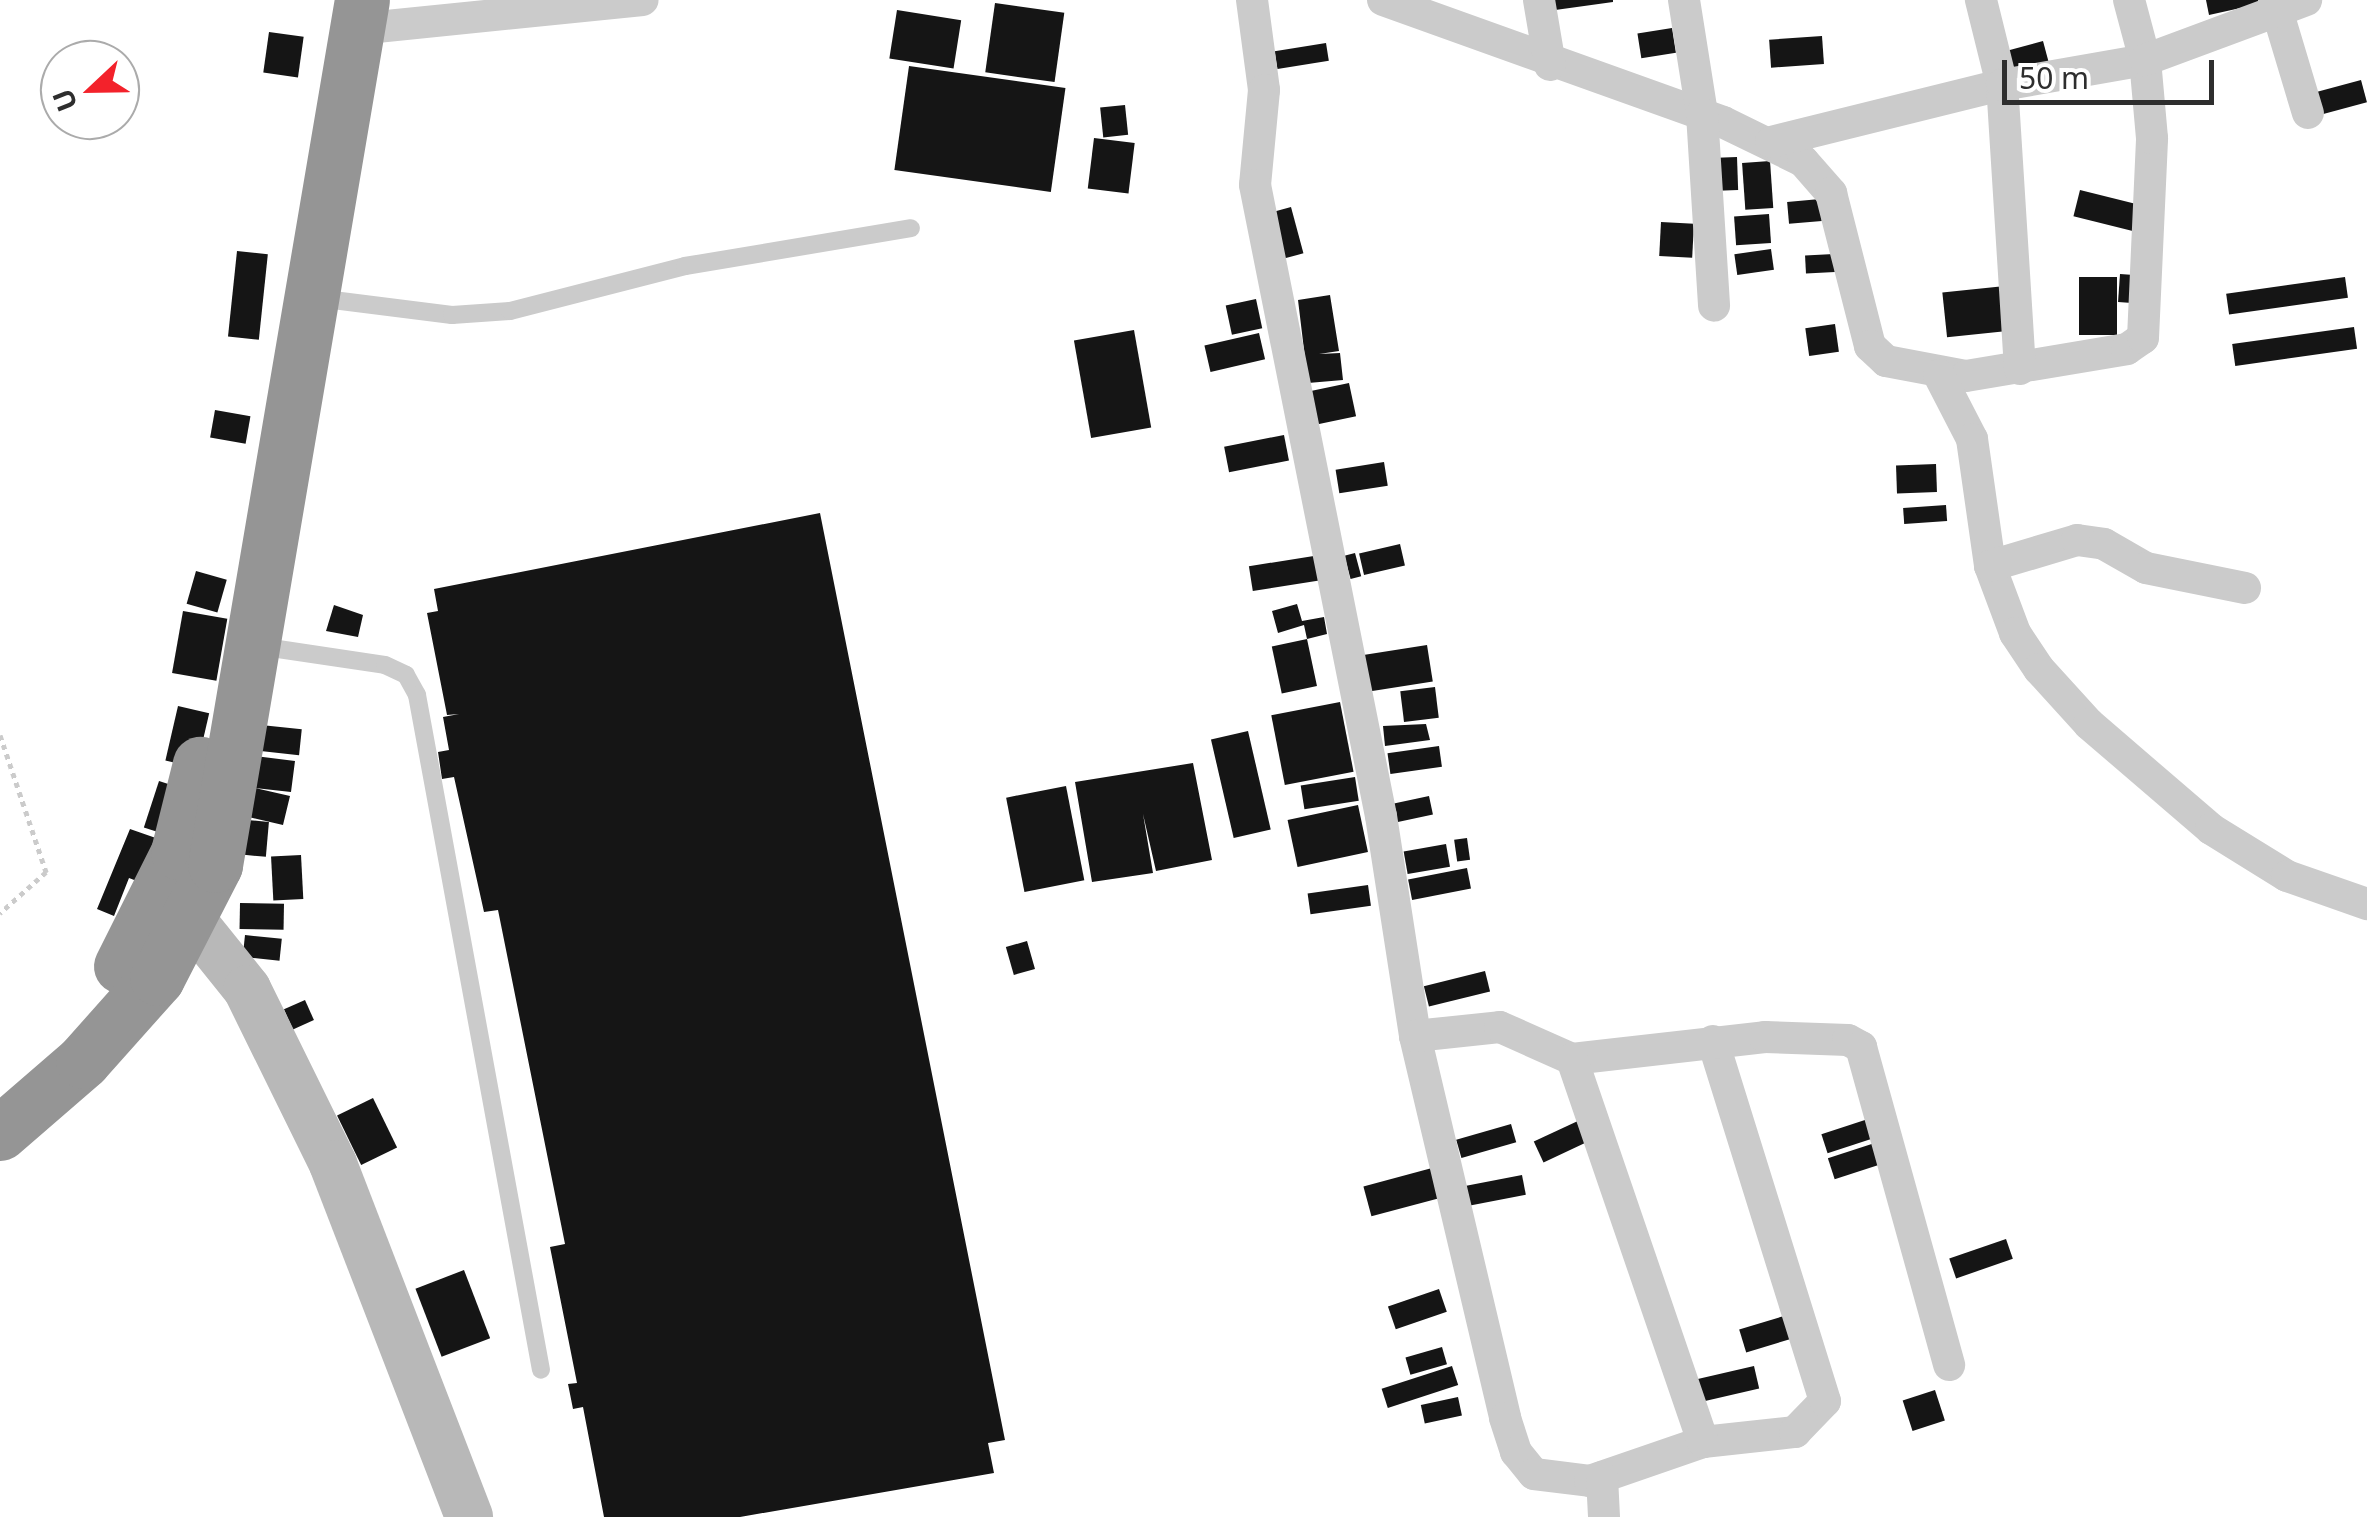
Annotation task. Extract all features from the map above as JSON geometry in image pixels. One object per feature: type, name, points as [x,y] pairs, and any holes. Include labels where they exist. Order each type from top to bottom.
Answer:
[{"type":"highway","points":[[0,1090],[141,970],[190,918],[215,865],[257,646],[351,10]]},
{"type":"highway","points":[[0,1133],[82,1061],[141,970],[178,852],[218,680],[276,290],[351,10]]},
{"type":"main road","points":[[190,918],[247,989],[333,1164],[469,1517]]},
{"type":"street","points":[[351,10],[643,0]]},
{"type":"street","points":[[1252,0],[1264,90],[1256,184],[1377,797],[1415,1036],[1516,1452],[1534,1474],[1602,1477],[1703,1442],[1795,1432],[1825,1401],[1712,1041]]},
{"type":"street","points":[[1383,0],[1550,65],[1702,114],[1804,160],[1830,193],[1870,346],[1886,361],[1938,376],[2020,369],[2126,349],[2143,338],[2152,138],[2145,60],[2129,0]]},
{"type":"street","points":[[1539,0],[1550,65]]},
{"type":"street","points":[[1684,0],[1702,114],[1714,306]]},
{"type":"street","points":[[1981,0],[2002,85],[2020,369]]},
{"type":"street","points":[[1770,142],[2002,85],[2145,60],[2285,4],[2308,113]]},
{"type":"street","points":[[1938,376],[1972,439],[1990,566],[2015,633],[2090,724],[2245,852],[2367,904]]},
{"type":"street","points":[[1990,566],[2076,540],[2104,544],[2146,568],[2245,588]]},
{"type":"street","points":[[1415,1036],[1500,1027],[1572,1059],[1765,1037],[1848,1040],[1862,1047],[1949,1365]]},
{"type":"street","points":[[1572,1059],[1703,1442]]},
{"type":"street","points":[[1602,1477],[1604,1517]]},
{"type":"lane","points":[[306,296],[452,314],[510,312],[685,266],[912,228]]},
{"type":"lane","points":[[257,646],[385,665],[406,676],[417,695],[541,1370]]},
{"type":"path","points":[[0,735],[46,872],[0,913]]},
{"type":"building","points":[[1546,0],[1613,0],[1613,2],[1548,11]]},
{"type":"building","points":[[2206,0],[2262,0],[2263,3],[2209,15]]},
{"type":"building","points":[[995,3],[1064,13],[1055,82],[985,72]]},
{"type":"building","points":[[897,10],[961,20],[954,69],[889,58]]},
{"type":"building","points":[[1672,28],[1676,53],[1641,58],[1637,33]]},
{"type":"building","points":[[269,32],[304,37],[298,77],[263,73]]},
{"type":"building","points":[[1822,36],[1824,64],[1771,68],[1769,40]]},
{"type":"building","points":[[2043,41],[2049,64],[2008,75],[2001,52]]},
{"type":"building","points":[[1326,43],[1329,61],[1277,69],[1275,51]]},
{"type":"building","points":[[909,66],[1065,88],[1051,192],[894,170]]},
{"type":"building","points":[[2361,80],[2367,102],[2320,115],[2314,93]]},
{"type":"building","points":[[1125,105],[1128,135],[1103,137],[1100,108]]},
{"type":"building","points":[[1094,138],[1135,143],[1128,194],[1088,189]]},
{"type":"building","points":[[1737,157],[1738,190],[1718,191],[1717,158]]},
{"type":"building","points":[[1770,161],[1773,208],[1745,210],[1742,163]]},
{"type":"building","points":[[2080,190],[2139,205],[2133,231],[2073,216]]},
{"type":"building","points":[[1820,199],[1822,221],[1789,224],[1787,202]]},
{"type":"building","points":[[1291,207],[1303,253],[1276,261],[1264,214]]},
{"type":"building","points":[[1769,214],[1771,243],[1736,245],[1734,216]]},
{"type":"building","points":[[1661,222],[1694,224],[1692,258],[1659,256]]},
{"type":"building","points":[[1771,249],[1774,270],[1737,275],[1734,254]]},
{"type":"building","points":[[237,251],[268,254],[259,340],[228,337]]},
{"type":"building","points":[[1834,254],[1835,272],[1806,273],[1805,256]]},
{"type":"building","points":[[2120,274],[2134,275],[2132,303],[2118,302]]},
{"type":"building","points":[[2079,277],[2117,277],[2117,335],[2079,335]]},
{"type":"building","points":[[2345,277],[2348,298],[2229,314],[2226,294]]},
{"type":"building","points":[[2005,286],[2010,331],[1947,337],[1942,293]]},
{"type":"building","points":[[1330,295],[1339,351],[1319,354],[1340,353],[1343,380],[1308,383],[1298,300]]},
{"type":"building","points":[[1256,299],[1262,328],[1232,335],[1226,305]]},
{"type":"building","points":[[1835,324],[1839,352],[1809,356],[1805,328]]},
{"type":"building","points":[[2354,327],[2357,349],[2235,366],[2232,344]]},
{"type":"building","points":[[1134,330],[1151,427],[1091,438],[1074,341]]},
{"type":"building","points":[[1259,333],[1265,359],[1211,372],[1204,346]]},
{"type":"building","points":[[1349,383],[1356,416],[1318,424],[1311,391]]},
{"type":"building","points":[[215,410],[250,416],[246,444],[210,438]]},
{"type":"building","points":[[1284,435],[1289,461],[1229,472],[1224,447]]},
{"type":"building","points":[[1384,462],[1388,486],[1339,493],[1336,470]]},
{"type":"building","points":[[1936,464],[1937,492],[1897,493],[1896,465]]},
{"type":"building","points":[[1946,505],[1947,521],[1904,524],[1903,508]]},
{"type":"building","points":[[820,513],[1005,1440],[988,1443],[994,1473],[740,1517],[604,1517],[583,1407],[573,1409],[568,1384],[577,1383],[550,1247],[565,1244],[498,910],[484,912],[454,777],[442,779],[438,752],[449,750],[443,717],[459,714],[447,715],[427,613],[438,611],[434,589]]},
{"type":"building","points":[[1400,544],[1405,565],[1364,575],[1359,553]]},
{"type":"building","points":[[1355,553],[1361,576],[1351,579],[1344,556]]},
{"type":"building","points":[[1320,555],[1324,580],[1253,591],[1249,566]]},
{"type":"building","points":[[196,571],[227,580],[217,613],[187,604]]},
{"type":"building","points":[[1297,604],[1302,621],[1324,617],[1327,634],[1307,639],[1304,625],[1278,633],[1272,611]]},
{"type":"building","points":[[334,605],[363,615],[358,637],[326,631]]},
{"type":"building","points":[[183,611],[227,619],[216,681],[172,673]]},
{"type":"building","points":[[1307,639],[1317,686],[1282,693],[1272,646]]},
{"type":"building","points":[[1427,645],[1433,682],[1368,692],[1362,655]]},
{"type":"building","points":[[1435,687],[1439,718],[1404,722],[1400,691]]},
{"type":"building","points":[[1340,702],[1354,772],[1285,785],[1271,715]]},
{"type":"building","points":[[178,706],[209,713],[197,768],[165,761]]},
{"type":"building","points":[[1426,724],[1430,740],[1385,746],[1383,726]]},
{"type":"building","points":[[261,725],[302,729],[299,755],[258,751]]},
{"type":"building","points":[[1248,731],[1271,829],[1234,838],[1211,740]]},
{"type":"building","points":[[1439,746],[1442,767],[1390,774],[1388,753]]},
{"type":"building","points":[[255,756],[295,761],[291,792],[255,788],[290,796],[283,825],[244,816]]},
{"type":"building","points":[[1193,763],[1212,860],[1156,871],[1143,814],[1153,873],[1092,882],[1075,782]]},
{"type":"building","points":[[1355,777],[1359,801],[1304,809],[1301,786]]},
{"type":"building","points":[[159,781],[171,785],[156,832],[144,828]]},
{"type":"building","points":[[1066,786],[1084,880],[1024,892],[1006,798]]},
{"type":"building","points":[[1429,796],[1433,815],[1391,824],[1387,805]]},
{"type":"building","points":[[1358,805],[1368,852],[1298,867],[1288,820]]},
{"type":"building","points":[[247,820],[269,822],[266,857],[244,855]]},
{"type":"building","points":[[130,829],[173,844],[155,888],[129,878],[114,916],[97,909]]},
{"type":"building","points":[[1467,838],[1470,860],[1457,862],[1454,840]]},
{"type":"building","points":[[1446,844],[1450,867],[1408,874],[1404,851]]},
{"type":"building","points":[[301,855],[303,899],[273,901],[271,857]]},
{"type":"building","points":[[1467,868],[1471,889],[1412,900],[1408,879]]},
{"type":"building","points":[[1368,885],[1371,906],[1311,914],[1308,893]]},
{"type":"building","points":[[240,903],[284,904],[284,930],[240,929]]},
{"type":"building","points":[[245,935],[282,939],[279,961],[243,957]]},
{"type":"building","points":[[1027,941],[1035,969],[1014,975],[1006,947]]},
{"type":"building","points":[[1485,971],[1490,991],[1429,1007],[1424,986]]},
{"type":"building","points":[[305,1000],[314,1020],[293,1029],[284,1009]]},
{"type":"building","points":[[373,1098],[397,1147],[361,1165],[337,1116]]},
{"type":"building","points":[[1868,1119],[1874,1138],[1828,1153],[1821,1134]]},
{"type":"building","points":[[1580,1120],[1590,1141],[1543,1162],[1534,1142]]},
{"type":"building","points":[[1511,1124],[1516,1142],[1461,1158],[1456,1140]]},
{"type":"building","points":[[1884,1140],[1891,1161],[1835,1179],[1828,1158]]},
{"type":"building","points":[[1432,1168],[1440,1198],[1371,1216],[1363,1186]]},
{"type":"building","points":[[1522,1175],[1526,1195],[1465,1206],[1461,1187]]},
{"type":"building","points":[[2006,1239],[2013,1259],[1956,1278],[1949,1259]]},
{"type":"building","points":[[464,1270],[490,1338],[442,1357],[415,1289]]},
{"type":"building","points":[[1439,1289],[1447,1312],[1396,1329],[1388,1307]]},
{"type":"building","points":[[1787,1315],[1794,1338],[1746,1353],[1739,1330]]},
{"type":"building","points":[[1442,1347],[1447,1364],[1410,1375],[1405,1357]]},
{"type":"building","points":[[1452,1366],[1458,1385],[1388,1408],[1382,1389]]},
{"type":"building","points":[[1754,1366],[1759,1388],[1700,1402],[1695,1380]]},
{"type":"building","points":[[1935,1390],[1945,1420],[1913,1431],[1903,1401]]},
{"type":"building","points":[[1458,1397],[1462,1416],[1425,1423],[1421,1405]]}]
